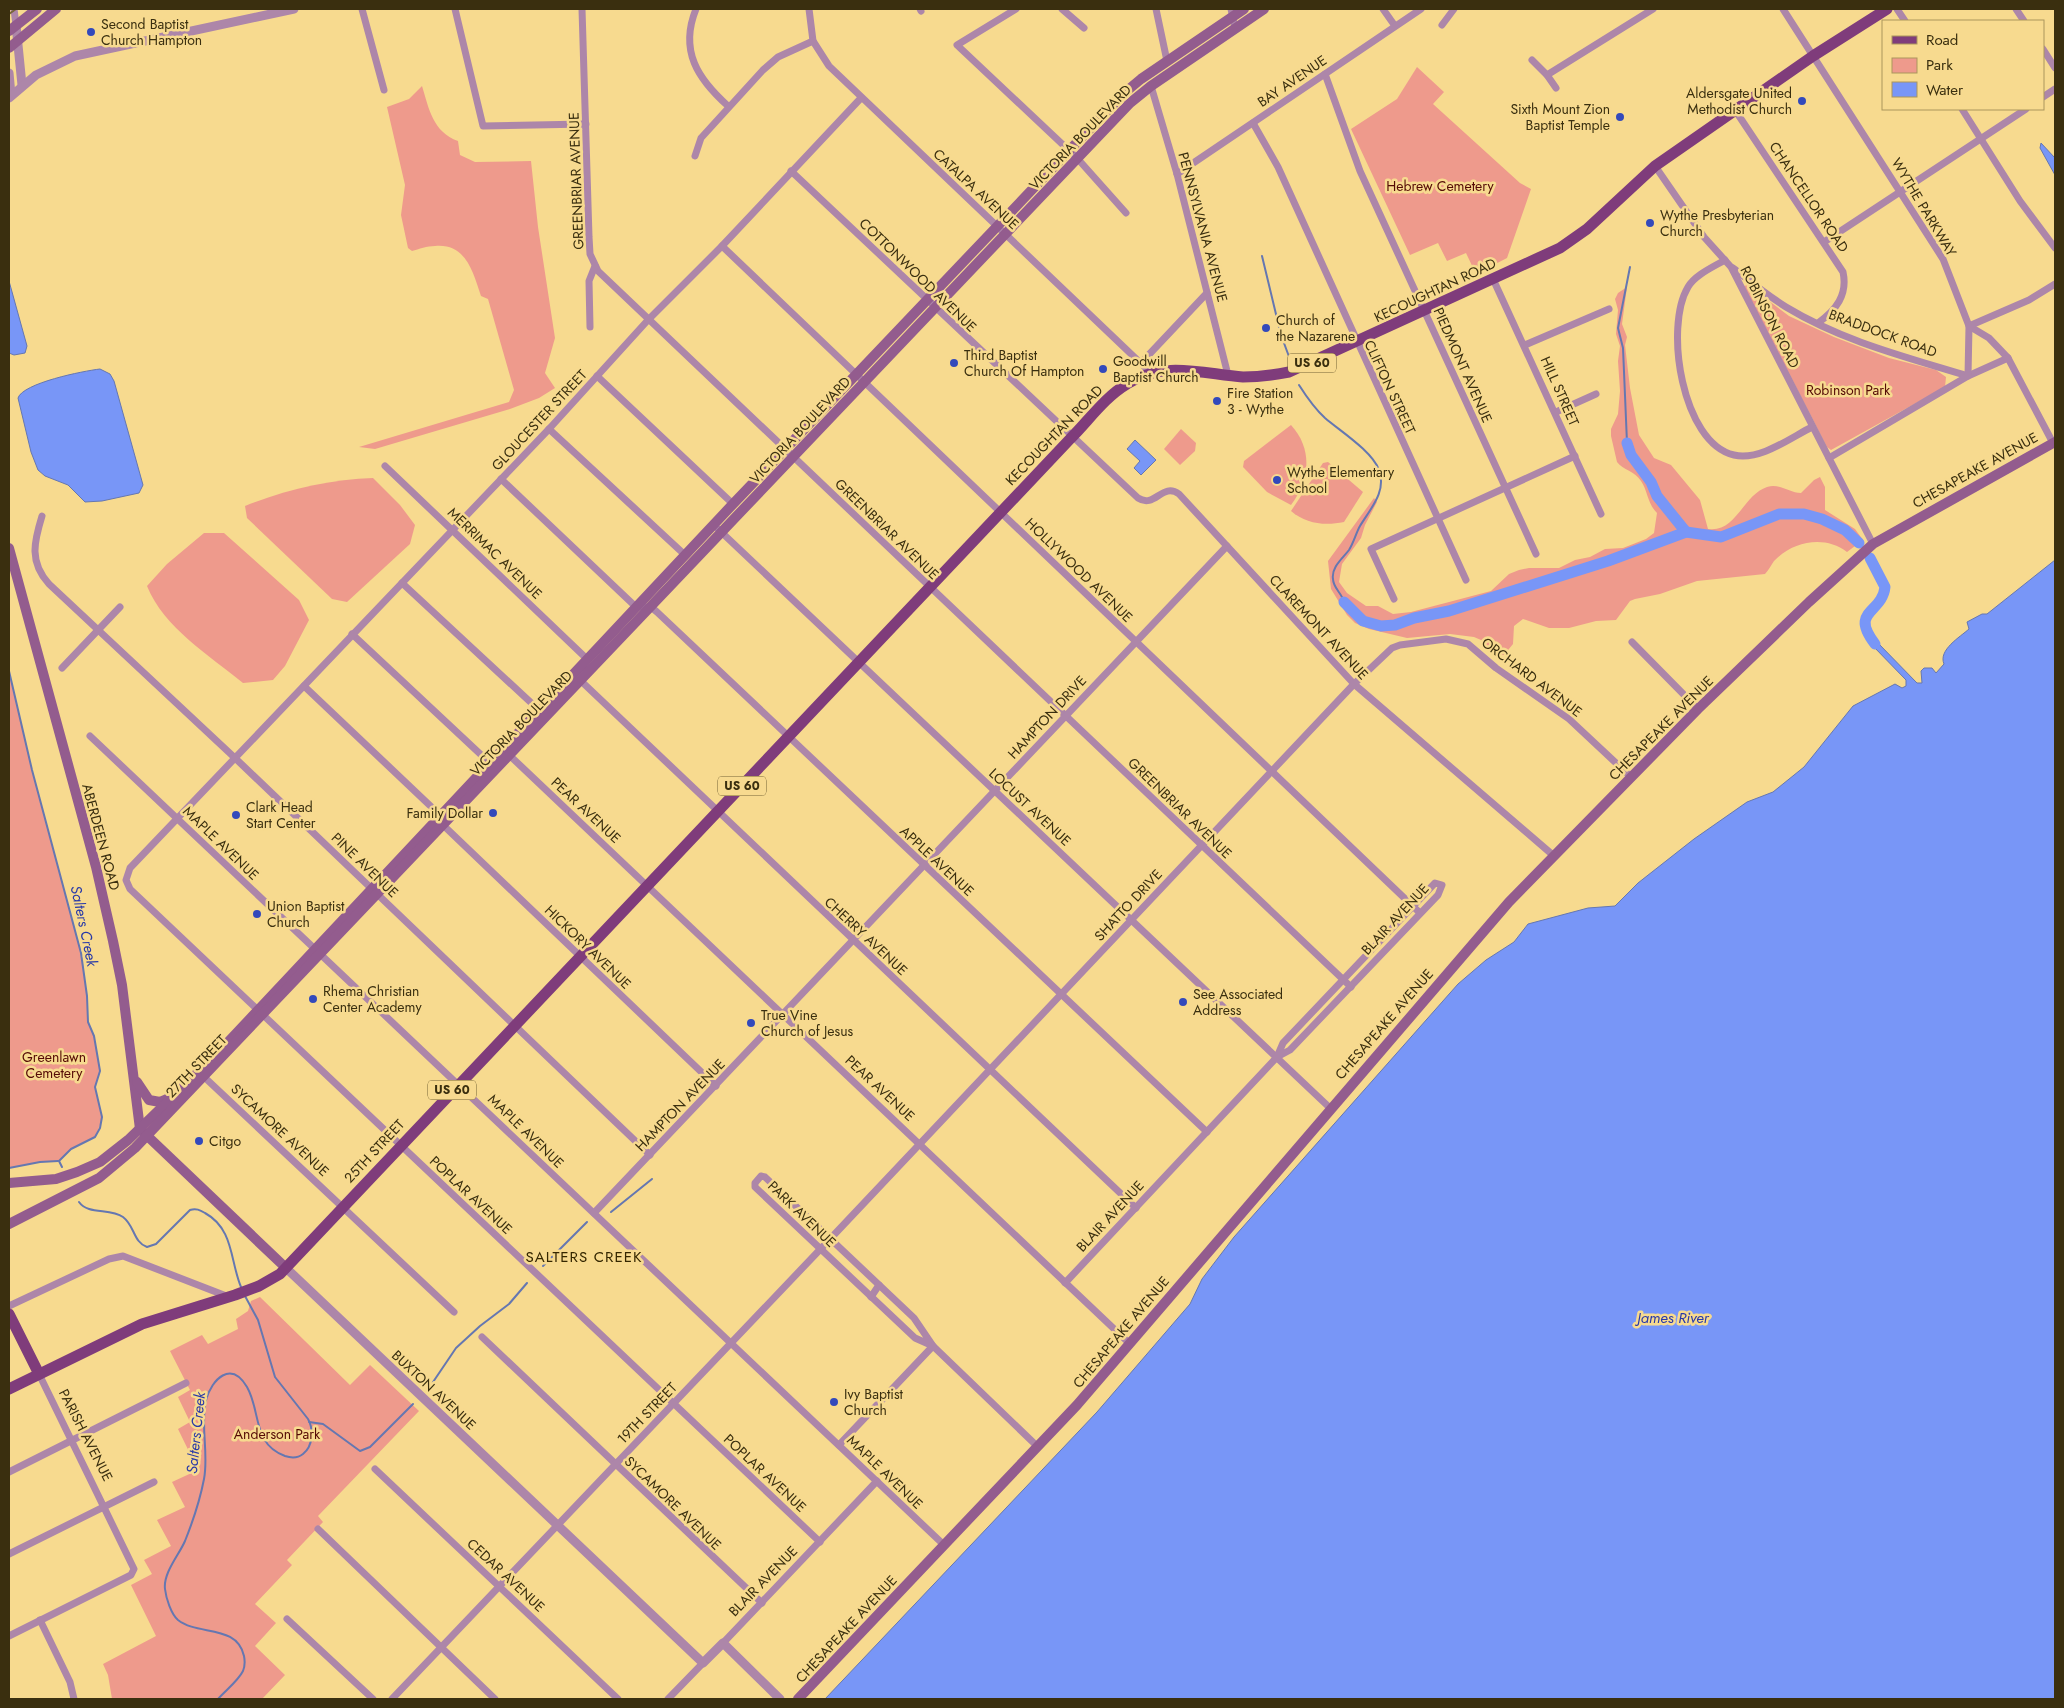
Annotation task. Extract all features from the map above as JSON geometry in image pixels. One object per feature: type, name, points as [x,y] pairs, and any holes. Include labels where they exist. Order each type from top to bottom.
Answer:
[{"type":"main road","points":[[13,28],[37,9]]},
{"type":"main road","points":[[9,48],[56,9]]},
{"type":"main road","name":"VICTORIA BOULEVARD","points":[[375,892],[506,752],[587,659],[1123,94],[1232,13],[1244,9]]},
{"type":"main road","name":"VICTORIA BOULEVARD","points":[[506,752],[581,681],[1130,103],[1151,86],[1264,9]]},
{"type":"main road","name":"KECOUGHTAN ROAD","points":[[695,834],[1000,512],[1125,384],[1151,373],[1184,369],[1258,377],[1289,372],[1426,311],[1560,248],[1575,238],[1655,166],[1813,56],[1887,9]]},
{"type":"main road","name":"CHESAPEAKE AVENUE","points":[[798,1699],[1038,1447],[1130,1344],[1330,1108],[1509,902],[1698,709],[1828,584],[1873,544],[2054,442]]},
{"type":"main road","name":"ABERDEEN ROAD","points":[[9,548],[98,877],[117,959],[134,1079],[144,1132]]},
{"type":"main road","name":"25TH STREET","points":[[9,1389],[142,1324],[232,1296],[274,1278],[286,1268],[458,1083],[695,834]]},
{"type":"main road","name":"27TH STREET","points":[[144,1132],[375,892]]},
{"type":"main road","name":"27TH STREET","points":[[9,1224],[99,1178],[127,1155],[172,1096],[201,1074]]},
{"type":"main road","points":[[134,1079],[144,1095],[153,1101],[160,1102],[172,1096]]},
{"type":"main road","points":[[9,1183],[56,1179],[90,1167],[144,1132]]},
{"type":"main road","name":"BUXTON AVENUE","points":[[144,1132],[286,1268]]},
{"type":"main road","name":"PARISH AVENUE","points":[[9,1314],[39,1374]]},
{"type":"street","points":[[14,9],[13,28],[18,40],[22,85]]},
{"type":"street","points":[[10,96],[22,85],[50,67],[89,52],[294,9]]},
{"type":"street","points":[[362,9],[384,90]]},
{"type":"street","points":[[455,9],[483,126],[586,124]]},
{"type":"street","name":"GREENBRIAR AVENUE","points":[[582,9],[590,254],[598,272],[1351,987]]},
{"type":"street","points":[[696,9],[690,34],[696,69],[708,88],[728,106]]},
{"type":"street","name":"CATALPA AVENUE","points":[[808,9],[813,41],[829,66],[1151,373]]},
{"type":"street","points":[[1016,9],[957,45],[1069,150],[1126,213]]},
{"type":"street","points":[[1062,9],[1084,28]]},
{"type":"street","points":[[1156,9],[1167,61]]},
{"type":"street","points":[[1383,9],[1396,26]]},
{"type":"street","name":"BAY AVENUE","points":[[1177,174],[1422,9]]},
{"type":"street","points":[[1442,25],[1454,9]]},
{"type":"street","points":[[1547,75],[1653,9]]},
{"type":"street","name":"WYTHE PARKWAY","points":[[1783,9],[1943,259],[1968,326]]},
{"type":"street","points":[[1897,9],[1904,20]]},
{"type":"street","points":[[2016,9],[2023,20]]},
{"type":"street","points":[[1232,13],[1236,28]]},
{"type":"street","points":[[695,156],[701,138],[728,106],[778,56],[813,41]]},
{"type":"street","points":[[2044,52],[2055,68]]},
{"type":"street","points":[[1532,60],[1547,75],[1556,88]]},
{"type":"street","points":[[9,73],[10,96]]},
{"type":"street","name":"PIEDMONT AVENUE","points":[[1325,74],[1360,171],[1426,311],[1504,487],[1536,554]]},
{"type":"street","name":"PENNSYLVANIA AVENUE","points":[[1151,86],[1177,174],[1228,375]]},
{"type":"street","points":[[2044,96],[2055,89]]},
{"type":"street","name":"GLOUCESTER STREET","points":[[127,885],[126,876],[130,868],[549,429],[648,320],[722,246],[861,98]]},
{"type":"street","name":"CHANCELLOR ROAD","points":[[1735,110],[1814,230],[1838,262],[1845,283],[1839,303],[1818,324]]},
{"type":"street","points":[[1963,110],[2020,201],[2055,248]]},
{"type":"street","points":[[1824,242],[2024,110]]},
{"type":"street","name":"CLIFTON STREET","points":[[1253,123],[1278,167],[1356,343],[1466,580]]},
{"type":"street","name":"ROBINSON ROAD","points":[[1655,166],[1704,237],[1731,267],[1873,544]]},
{"type":"street","name":"COTTONWOOD AVENUE","points":[[792,171],[1071,438]]},
{"type":"street","name":"HOLLYWOOD AVENUE","points":[[722,246],[1420,913]]},
{"type":"street","points":[[1724,260],[1702,273],[1689,285],[1681,302],[1678,318],[1677,336],[1682,379],[1700,427],[1709,440],[1722,450],[1736,455],[1749,455],[1764,451],[1812,427]]},
{"type":"street","points":[[590,327],[589,281],[595,266]]},
{"type":"street","name":"BRADDOCK ROAD","points":[[1731,267],[1786,306],[1818,324],[1884,350],[1968,376]]},
{"type":"street","name":"HILL STREET","points":[[1493,279],[1556,412],[1601,514]]},
{"type":"street","points":[[1968,326],[2029,300],[2055,284]]},
{"type":"street","points":[[1141,363],[1207,293]]},
{"type":"street","points":[[1525,345],[1609,309]]},
{"type":"street","points":[[1968,326],[1989,338],[2008,358],[2054,442]]},
{"type":"street","points":[[1968,326],[1968,376]]},
{"type":"street","points":[[1829,458],[1968,376],[2008,358]]},
{"type":"street","points":[[597,376],[733,504]]},
{"type":"street","points":[[1556,412],[1596,394]]},
{"type":"street","points":[[549,429],[685,555]]},
{"type":"street","name":"CLAREMONT AVENUE","points":[[1071,438],[1141,500],[1151,501],[1166,491],[1176,492],[1354,684],[1554,856]]},
{"type":"street","points":[[1394,599],[1371,549],[1575,456]]},
{"type":"street","name":"MERRIMAC AVENUE","points":[[385,466],[587,659]]},
{"type":"street","points":[[501,479],[636,607],[651,607]]},
{"type":"street","name":"PINE AVENUE","points":[[42,516],[34,545],[42,574],[49,584],[515,1024],[650,1155]]},
{"type":"street","name":"LOCUST AVENUE","points":[[713,525],[1330,1108]]},
{"type":"street","name":"HAMPTON DRIVE","points":[[783,1014],[1227,546]]},
{"type":"street","points":[[402,583],[540,711]]},
{"type":"street","points":[[62,668],[120,607]]},
{"type":"street","name":"APPLE AVENUE","points":[[651,607],[1207,1132]]},
{"type":"street","points":[[352,634],[493,766]]},
{"type":"street","name":"ORCHARD AVENUE","points":[[1354,684],[1396,646],[1446,640],[1462,642],[1478,651],[1496,668],[1569,719],[1631,777]]},
{"type":"street","points":[[1632,642],[1698,709]]},
{"type":"street","name":"CHERRY AVENUE","points":[[581,681],[1136,1208]]},
{"type":"street","name":"SHATTO DRIVE","points":[[920,1143],[1273,772],[1354,684]]},
{"type":"street","name":"HICKORY AVENUE","points":[[304,686],[579,956],[716,1086]]},
{"type":"street","name":"MAPLE AVENUE","points":[[90,736],[944,1546]]},
{"type":"street","name":"PEAR AVENUE","points":[[506,752],[1130,1344]]},
{"type":"street","name":"BLAIR AVENUE","points":[[1065,1283],[1277,1057],[1290,1050],[1351,987],[1438,895],[1442,885],[1435,883],[1283,1043],[1277,1057]]},
{"type":"street","name":"POPLAR AVENUE","points":[[127,885],[400,1146],[820,1542]]},
{"type":"street","name":"HAMPTON AVENUE","points":[[594,1213],[783,1014]]},
{"type":"street","name":"SYCAMORE AVENUE","points":[[201,1074],[454,1312]]},
{"type":"street","name":"19TH STREET","points":[[392,1699],[920,1143]]},
{"type":"street","name":"PARK AVENUE","points":[[933,1346],[915,1338],[755,1187],[755,1183],[761,1176],[765,1177],[831,1238],[914,1318],[933,1346],[1038,1447]]},
{"type":"street","points":[[9,1306],[116,1257],[129,1258],[232,1296]]},
{"type":"street","name":"BUXTON AVENUE","points":[[286,1268],[703,1663]]},
{"type":"street","points":[[871,1297],[879,1285]]},
{"type":"street","name":"SYCAMORE AVENUE","points":[[482,1337],[762,1603]]},
{"type":"street","points":[[839,1445],[933,1346]]},
{"type":"street","name":"PARISH AVENUE","points":[[39,1374],[105,1506],[134,1569],[131,1575],[40,1620]]},
{"type":"street","points":[[9,1472],[186,1383]]},
{"type":"street","name":"CEDAR AVENUE","points":[[375,1469],[618,1699]]},
{"type":"street","name":"BLAIR AVENUE","points":[[668,1699],[877,1481]]},
{"type":"street","points":[[9,1554],[154,1482]]},
{"type":"street","points":[[318,1529],[495,1699]]},
{"type":"street","points":[[287,1619],[373,1699]]},
{"type":"street","points":[[9,1636],[40,1620],[70,1682],[74,1699]]},
{"type":"street","points":[[722,1643],[780,1699]]},
{"type":"green space","name":"Hebrew Cemetery","points":[[1417,67],[1444,92],[1433,104],[1520,183],[1531,189],[1507,258],[1476,274],[1466,253],[1447,261],[1438,243],[1410,255],[1351,129],[1397,99]]},
{"type":"green space","points":[[422,86],[433,119],[443,132],[458,141],[460,155],[475,162],[531,161],[538,227],[555,338],[545,373],[555,388],[539,398],[510,409],[375,449],[359,447],[509,402],[514,390],[488,299],[481,296],[467,261],[454,249],[446,246],[429,246],[412,251],[408,248],[401,215],[405,185],[387,107],[409,99]]},
{"type":"green space","name":"Robinson Park","points":[[1748,285],[1789,316],[1834,337],[1889,358],[1936,370],[1946,377],[1945,387],[1831,450],[1827,447],[1744,286]]},
{"type":"green space","points":[[1627,287],[1622,324],[1627,337],[1625,345],[1630,388],[1639,435],[1654,458],[1671,465],[1700,500],[1708,529],[1718,529],[1726,525],[1733,520],[1759,491],[1767,487],[1776,486],[1801,493],[1814,480],[1820,477],[1825,487],[1825,510],[1855,529],[1863,540],[1847,552],[1829,543],[1819,542],[1800,545],[1782,554],[1774,561],[1765,574],[1697,581],[1660,594],[1635,599],[1630,601],[1616,620],[1596,621],[1569,628],[1549,628],[1523,619],[1514,626],[1513,644],[1504,655],[1495,653],[1481,640],[1474,637],[1450,634],[1407,638],[1369,629],[1355,623],[1347,615],[1331,589],[1328,561],[1374,498],[1377,502],[1365,525],[1361,538],[1342,564],[1339,582],[1347,593],[1366,606],[1378,606],[1393,614],[1411,612],[1491,591],[1509,574],[1519,570],[1559,568],[1575,560],[1590,557],[1605,549],[1623,548],[1646,539],[1654,533],[1657,513],[1638,478],[1617,462],[1611,436],[1611,429],[1618,414],[1620,391],[1618,361],[1620,346],[1616,334],[1618,310],[1615,299],[1618,293]]},
{"type":"green space","points":[[1291,425],[1303,444],[1306,454],[1306,465],[1302,485],[1291,505],[1267,492],[1243,467],[1244,461]]},
{"type":"green space","points":[[1181,429],[1196,443],[1195,451],[1180,465],[1164,449]]},
{"type":"green space","points":[[1328,462],[1363,492],[1344,522],[1323,524],[1303,519],[1291,511],[1323,463]]},
{"type":"green space","points":[[373,478],[400,505],[415,525],[410,544],[347,602],[332,599],[247,518],[245,506],[276,495],[325,483]]},
{"type":"green space","points":[[204,533],[224,533],[299,600],[309,620],[285,666],[273,680],[243,683],[176,628],[164,615],[147,586],[167,564]]},
{"type":"green space","name":"Greenlawn Cemetery","points":[[9,671],[32,770],[81,953],[87,996],[88,1022],[94,1036],[100,1071],[95,1087],[102,1120],[95,1137],[71,1149],[59,1161],[40,1162],[9,1168]]},
{"type":"green space","name":"Anderson Park","points":[[260,1297],[350,1385],[370,1365],[419,1411],[318,1516],[323,1522],[287,1560],[292,1565],[255,1604],[276,1623],[255,1646],[285,1675],[262,1699],[112,1699],[108,1675],[103,1664],[156,1636],[131,1585],[152,1574],[144,1560],[171,1546],[157,1520],[185,1507],[172,1482],[198,1470],[178,1429],[190,1422],[178,1397],[190,1390],[170,1351],[202,1335],[208,1344],[238,1329],[236,1319],[248,1311],[251,1301]]},
{"type":"water","points":[[2041,143],[2055,158],[2055,175],[2040,148]]},
{"type":"water","points":[[9,281],[27,346],[25,353],[14,355],[9,353]]},
{"type":"water","points":[[100,369],[110,374],[114,381],[143,485],[139,493],[102,501],[85,502],[68,485],[45,476],[38,470],[31,452],[18,398],[31,387],[42,383],[68,375]]},
{"type":"water","points":[[1135,440],[1156,460],[1141,475],[1134,468],[1140,461],[1127,449]]},
{"type":"water","name":"James River","points":[[2055,560],[2055,1699],[825,1699],[1097,1412],[1190,1304],[1202,1279],[1234,1237],[1458,984],[1486,960],[1514,942],[1528,924],[1588,908],[1615,906],[1638,883],[1694,839],[1747,802],[1773,792],[1804,767],[1853,706],[1895,684],[1902,688],[1906,686],[1906,680],[1872,645],[1877,642],[1917,683],[1922,683],[1921,671],[1924,668],[1932,668],[1936,673],[1944,664],[1944,654],[1947,649],[1969,629],[1967,622],[1982,614],[1987,614]]},
{"type":"waterway","points":[[1262,256],[1281,335],[1291,362]]},
{"type":"waterway","points":[[1627,443],[1623,348],[1618,328],[1630,267]]},
{"type":"waterway","points":[[1299,385],[1310,402],[1321,414],[1370,456],[1379,470],[1381,478],[1381,486],[1373,507],[1360,526],[1349,550],[1334,571],[1333,582],[1344,602]]},
{"type":"waterway","points":[[1627,443],[1631,455],[1651,482],[1657,496],[1686,532]]},
{"type":"waterway","points":[[1344,602],[1363,621],[1381,626],[1395,625],[1414,618],[1449,611],[1608,561],[1686,532],[1721,537],[1779,514],[1804,514],[1822,519],[1845,530],[1859,543]]},
{"type":"waterway","points":[[1870,558],[1885,587],[1879,603],[1866,618],[1865,625],[1875,644]]},
{"type":"waterway","name":"Salters Creek","points":[[9,671],[32,770],[81,953],[87,996],[88,1022],[94,1036],[100,1071],[95,1087],[102,1117],[100,1128],[95,1137],[71,1149],[59,1161],[62,1167]]},
{"type":"waterway","points":[[9,1168],[40,1162],[58,1161]]},
{"type":"waterway","points":[[611,1212],[652,1179]]},
{"type":"waterway","name":"Salters Creek","points":[[79,1202],[88,1209],[118,1214],[123,1217],[130,1225],[136,1238],[142,1245],[147,1247],[156,1244],[190,1210],[196,1209],[201,1211],[214,1220],[226,1237],[241,1287]]},
{"type":"waterway","points":[[543,1266],[587,1222]]},
{"type":"waterway","points":[[429,1388],[456,1348],[480,1326],[509,1304],[527,1283]]},
{"type":"waterway","name":"Salters Creek","points":[[218,1699],[243,1671],[244,1658],[240,1646],[234,1639],[225,1635],[186,1625],[178,1620],[169,1606],[165,1589],[166,1577],[185,1541],[202,1487],[206,1459],[204,1410],[209,1392],[217,1380],[223,1376],[229,1374],[241,1379],[251,1396],[259,1426],[267,1444],[274,1451],[285,1456],[294,1457],[303,1454],[309,1447],[312,1438],[308,1419],[275,1377],[258,1320],[245,1296]]},
{"type":"waterway","points":[[309,1422],[323,1424],[360,1451],[370,1447],[413,1404]]},
{"type":"railway","points":[[9,14],[16,9]]},
{"type":"place","name":"Second Baptist Church Hampton","points":[[91,32]]},
{"type":"place","name":"Aldersgate United Methodist Church","points":[[1802,101]]},
{"type":"place","name":"Sixth Mount Zion Baptist Temple","points":[[1620,117]]},
{"type":"place","name":"Wythe Presbyterian Church","points":[[1650,223]]},
{"type":"place","name":"Church of the Nazarene","points":[[1266,328]]},
{"type":"place","name":"Third Baptist Church Of Hampton","points":[[954,363]]},
{"type":"place","name":"Goodwill Baptist Church","points":[[1103,369]]},
{"type":"place","name":"Fire Station 3 - Wythe","points":[[1217,401]]},
{"type":"place","name":"Wythe Elementary School","points":[[1277,480]]},
{"type":"place","name":"Family Dollar","points":[[493,813]]},
{"type":"place","name":"Clark Head Start Center","points":[[236,815]]},
{"type":"place","name":"Union Baptist Church","points":[[257,914]]},
{"type":"place","name":"Rhema Christian Center Academy","points":[[313,999]]},
{"type":"place","name":"See Associated Address","points":[[1183,1002]]},
{"type":"place","name":"True Vine Church of Jesus","points":[[751,1023]]},
{"type":"place","name":"Citgo","points":[[199,1141]]},
{"type":"place","name":"Ivy Baptist Church","points":[[834,1402]]},
{"type":"district","name":"SALTERS CREEK","points":[[584,1257]]}]
